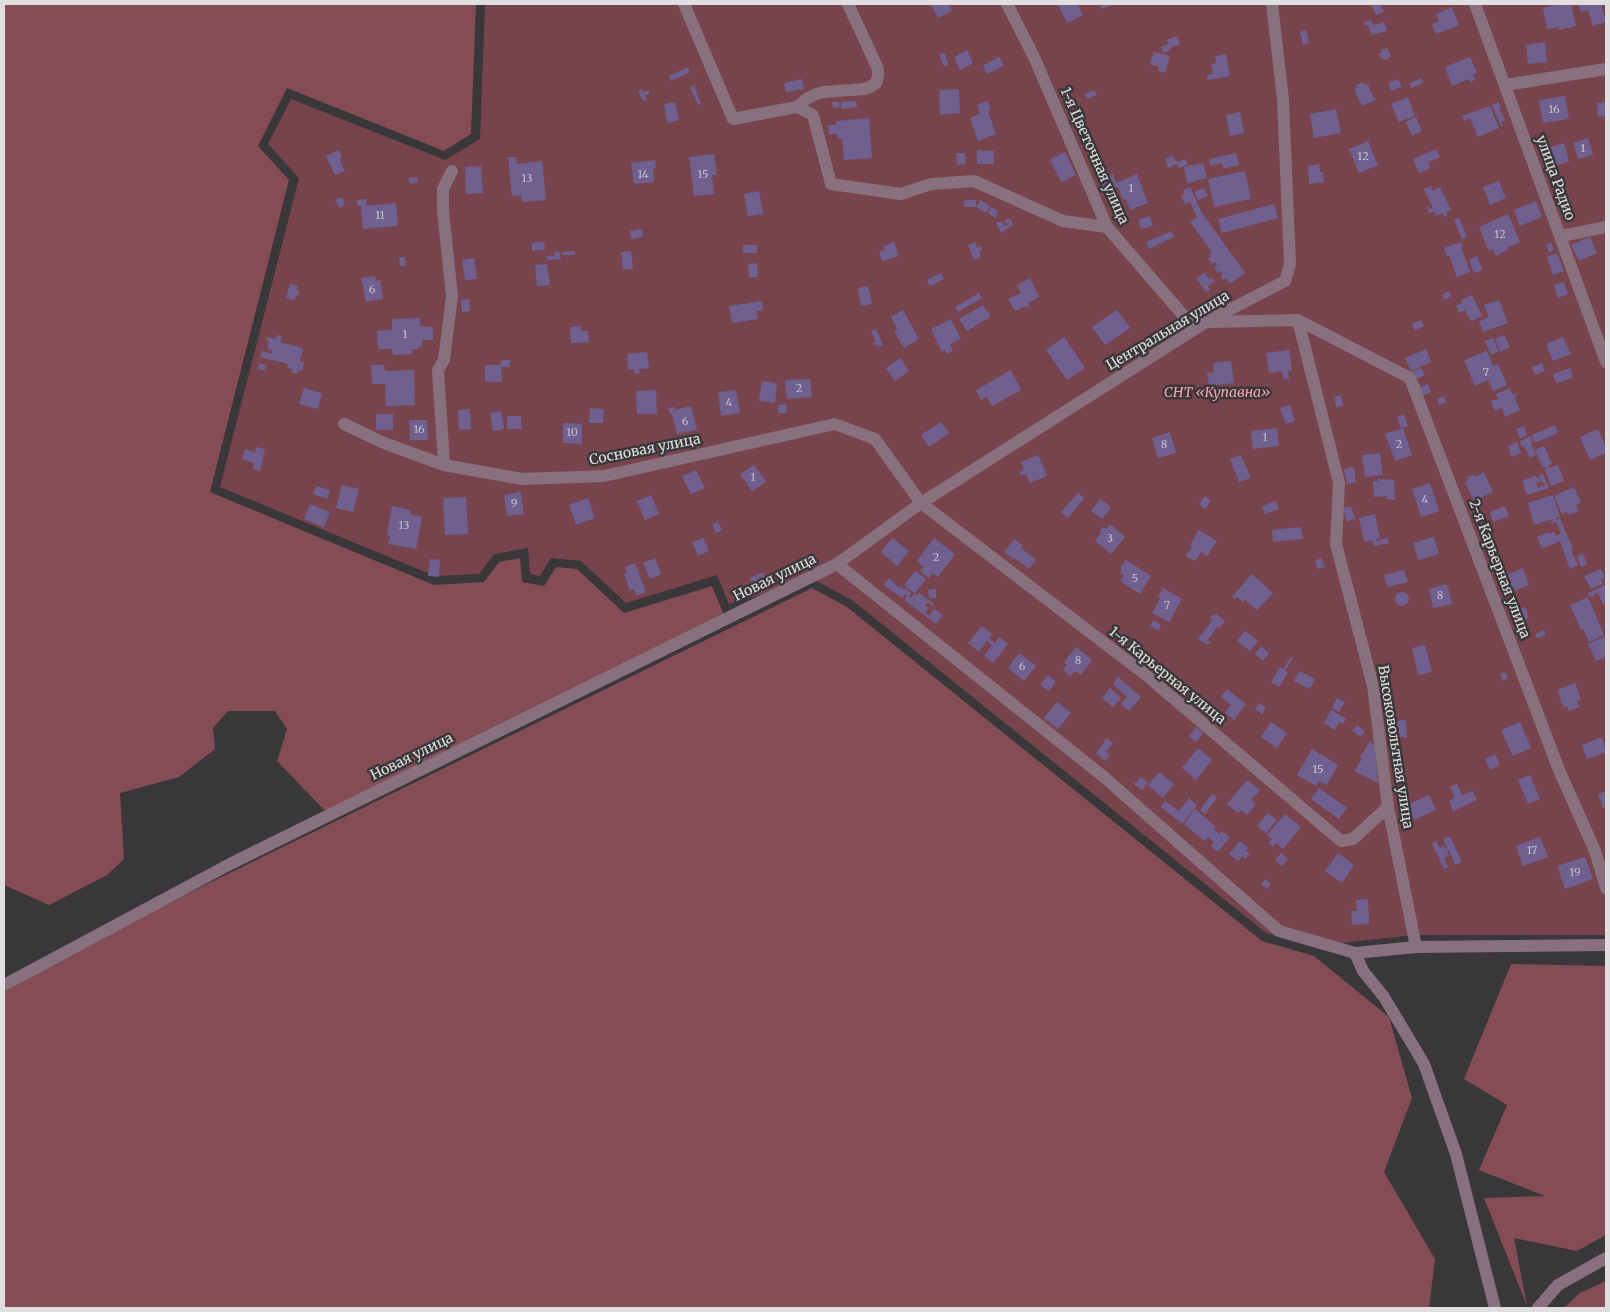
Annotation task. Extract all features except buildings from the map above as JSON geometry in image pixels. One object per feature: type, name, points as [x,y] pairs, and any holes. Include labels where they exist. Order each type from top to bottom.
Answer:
[{"type":"street","points":[[684,4],[733,119],[797,108],[813,114],[831,184],[901,194],[931,184],[974,181],[1063,221],[1107,227]]},
{"type":"street","points":[[797,108],[808,98],[816,94],[864,89],[876,83],[878,69],[848,4]]},
{"type":"street","name":"1-я Цветочная улица","points":[[1007,4],[1034,57],[1107,227],[1195,329]]},
{"type":"street","name":"Центральная улица","points":[[837,564],[921,503],[1206,322],[1285,281],[1290,264],[1283,100],[1272,4]]},
{"type":"street","name":"улица Радио","points":[[1475,4],[1606,362]]},
{"type":"street","points":[[1505,85],[1606,69]]},
{"type":"street","points":[[444,466],[438,370],[444,360],[452,296],[443,211],[443,189],[452,171]]},
{"type":"street","points":[[1561,236],[1606,227]]},
{"type":"street","points":[[1206,322],[1298,320]]},
{"type":"street","name":"Высоковольтная улица","points":[[1298,320],[1338,483],[1336,544],[1372,686],[1388,806],[1416,947]]},
{"type":"street","name":"2-я Карьерная улица","points":[[1298,320],[1410,378],[1559,770],[1595,852],[1606,888]]},
{"type":"street","name":"Сосновая улица","points":[[344,424],[384,443],[444,466],[522,479],[604,476],[835,424],[876,439],[921,503]]},
{"type":"street","name":"1-я Карьерная улица","points":[[921,503],[1146,675],[1341,841],[1353,839],[1388,806]]},
{"type":"street","points":[[837,564],[1104,777],[1279,931],[1355,953],[1416,947],[1606,945]]},
{"type":"street","name":"Новая улица","points":[[4,985],[238,860],[837,564]]},
{"type":"street","points":[[1355,953],[1363,971],[1384,997],[1424,1064],[1456,1154],[1495,1308]]},
{"type":"street","points":[[1538,1308],[1558,1285],[1606,1258]]},
{"type":"green space","name":"СНТ «Купавна»","points":[[485,4],[1606,4],[1606,935],[1413,935],[1314,946],[1266,933],[852,600],[813,579],[729,604],[717,575],[626,603],[581,561],[551,558],[540,576],[530,574],[528,548],[494,554],[479,574],[435,576],[220,487],[299,178],[268,144],[291,99],[445,160],[480,139]]},
{"type":"shaded area","points":[[4,4],[476,4],[471,134],[444,151],[287,88],[258,146],[289,180],[210,492],[434,585],[484,582],[499,562],[520,558],[522,582],[544,586],[556,567],[577,569],[624,613],[712,586],[724,615],[327,813],[277,761],[287,729],[275,711],[228,711],[213,728],[215,749],[179,777],[120,793],[124,859],[107,875],[49,905],[4,885]]},
{"type":"shaded area","points":[[812,588],[847,607],[1262,941],[1314,956],[1389,1017],[1412,1098],[1384,1172],[1435,1259],[1429,1308],[4,1308],[4,992],[101,936]]},
{"type":"shaded area","points":[[1511,964],[1606,966],[1606,1235],[1577,1251],[1514,1238],[1527,1306],[1484,1198],[1545,1196],[1479,1170],[1507,1105],[1464,1079]]},
{"type":"shaded area","points":[[1606,1281],[1606,1308],[1564,1308],[1580,1293]]}]
